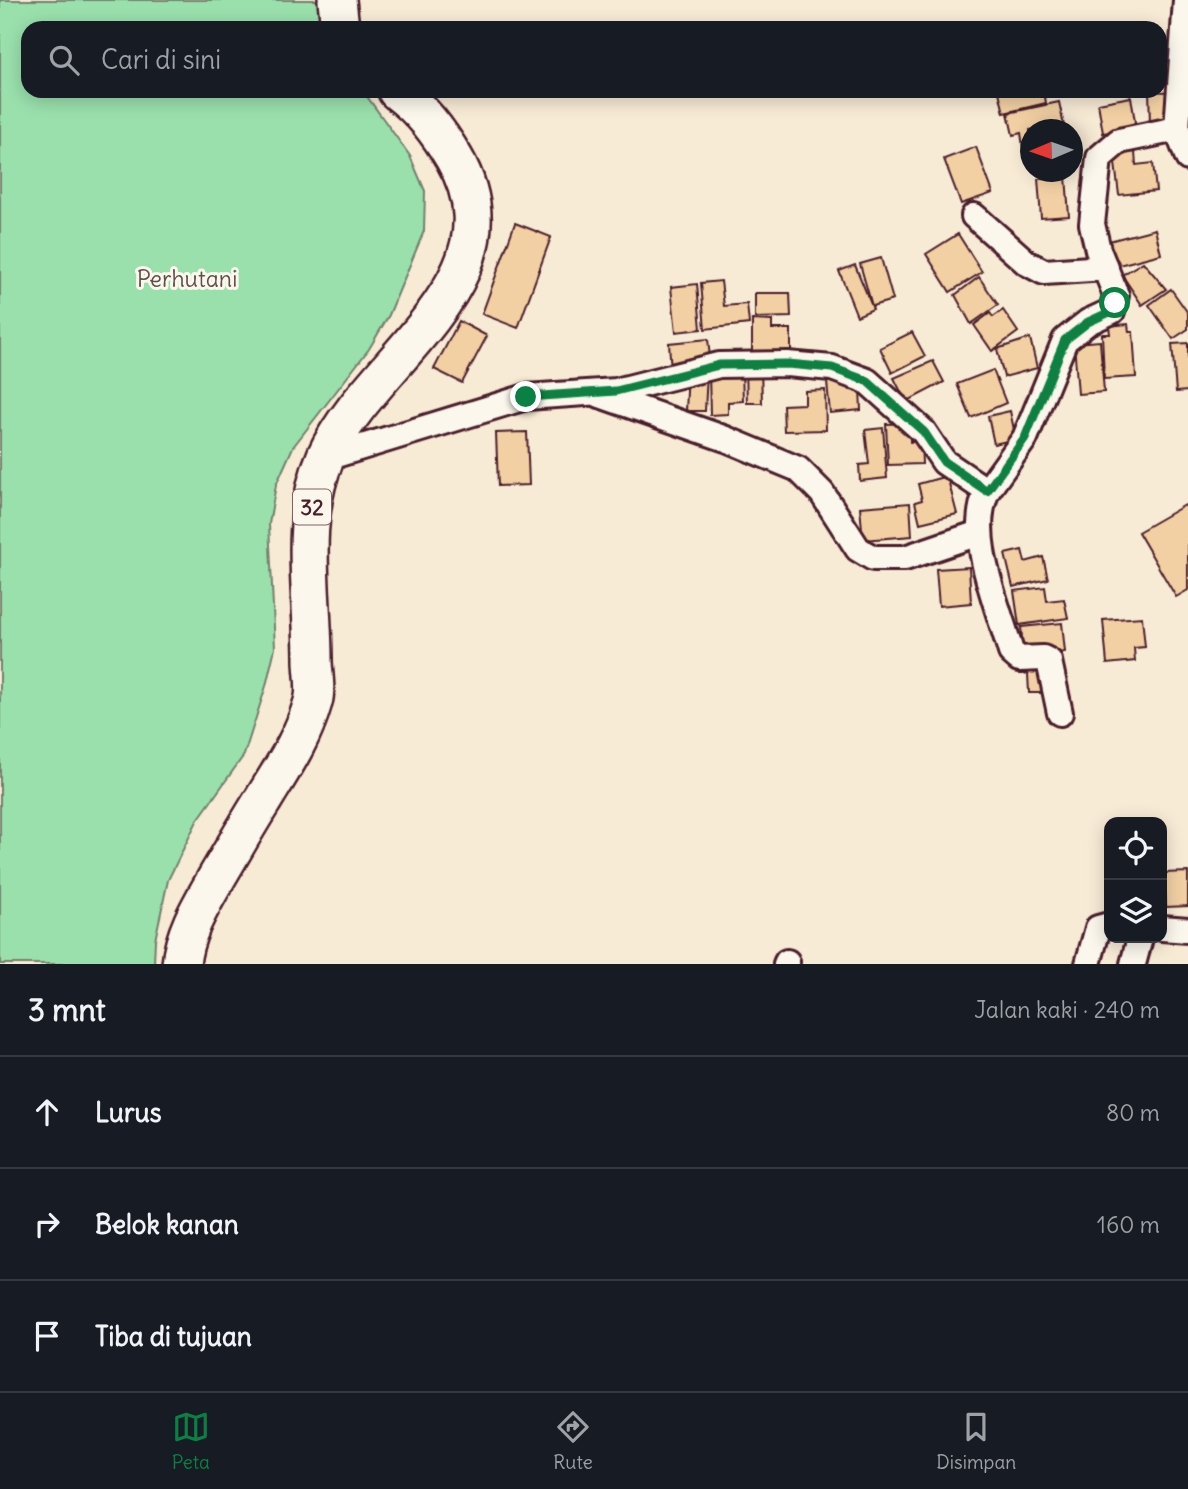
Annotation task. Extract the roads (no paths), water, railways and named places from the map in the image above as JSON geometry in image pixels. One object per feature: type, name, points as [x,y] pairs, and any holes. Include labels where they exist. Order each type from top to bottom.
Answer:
[{"type":"highway","points":[[337,0],[340,21]]},
{"type":"highway","name":"32","points":[[181,964],[183,942],[263,799],[291,759],[315,698],[309,540],[313,499],[326,458],[345,421],[427,327],[463,269],[474,234],[473,201],[462,171],[439,132],[420,109],[406,98]]},
{"type":"street","points":[[1186,0],[1177,129],[1188,158]]},
{"type":"street","points":[[1060,713],[1047,659],[1018,659],[1011,652],[979,533],[979,508],[987,491],[1025,438],[1065,340],[1088,322],[1112,311],[1116,295],[1098,250],[1093,224],[1099,158],[1119,141],[1177,129]]},
{"type":"street","points":[[974,216],[1027,263],[1044,272],[1106,268]]},
{"type":"street","points":[[326,458],[526,397],[616,391],[719,365],[765,363],[832,368],[867,381],[924,432],[944,462],[987,491]]},
{"type":"street","points":[[595,393],[726,439],[798,469],[822,493],[858,549],[873,558],[905,558],[979,533]]},
{"type":"street","points":[[1088,964],[1098,928],[1104,926]]},
{"type":"street","points":[[1167,928],[1188,930]]},
{"type":"street","points":[[1133,964],[1139,943]]},
{"type":"park label","name":"Perhutani","points":[[187,278]]}]
